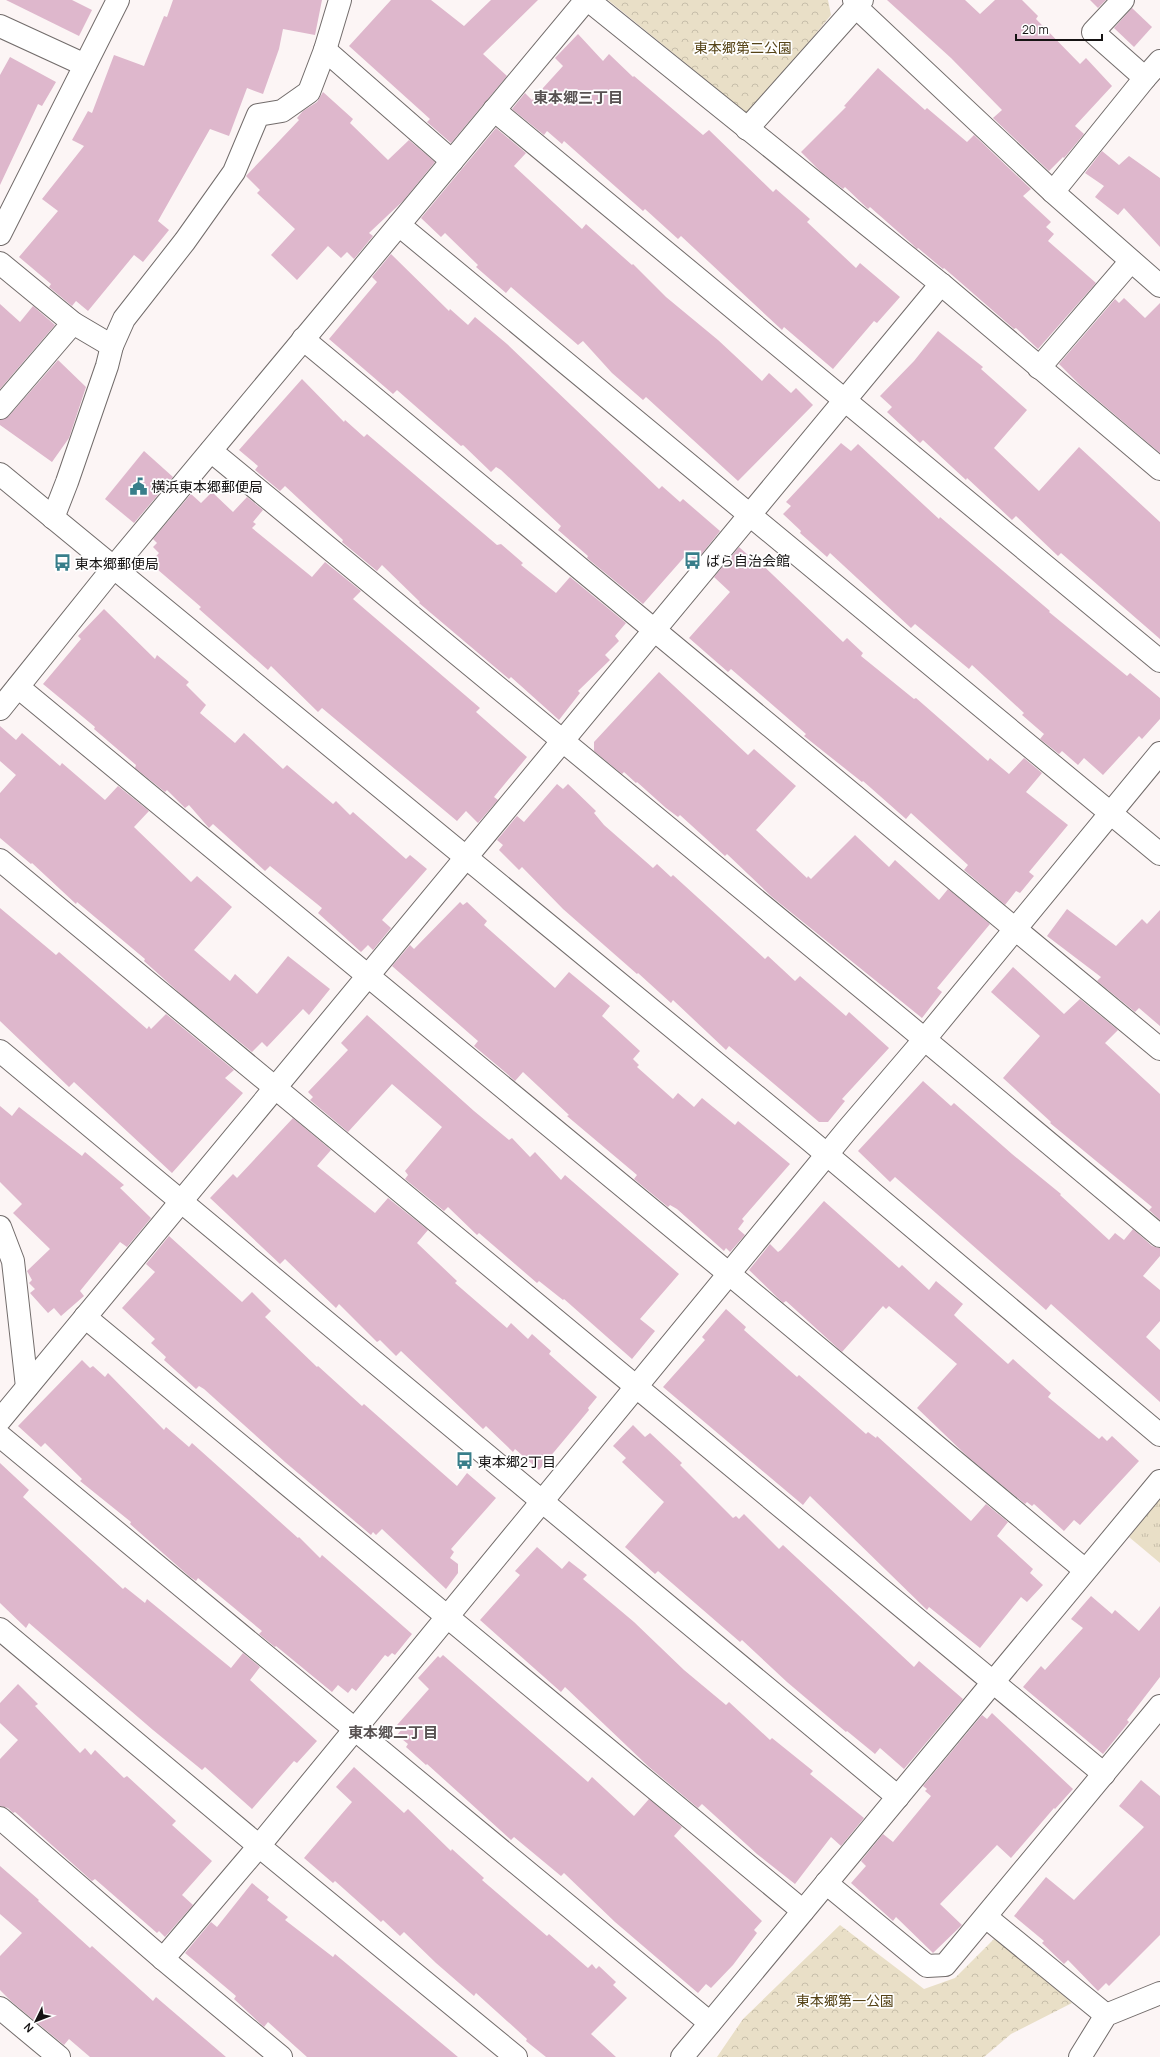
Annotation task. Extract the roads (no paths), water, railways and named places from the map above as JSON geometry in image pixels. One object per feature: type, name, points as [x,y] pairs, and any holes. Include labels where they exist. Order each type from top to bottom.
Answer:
[{"type":"street","points":[[0,234],[118,0]]},
{"type":"street","points":[[53,518],[105,373],[112,346],[124,320],[185,242],[234,172],[258,115],[282,111],[309,92],[326,50],[340,0]]},
{"type":"street","points":[[0,709],[114,567],[587,0],[941,284],[1160,469]]},
{"type":"street","points":[[1123,0],[1093,32],[1145,78]]},
{"type":"street","points":[[747,129],[857,2],[1053,192],[1160,286]]},
{"type":"street","points":[[0,26],[85,66]]},
{"type":"street","points":[[326,50],[452,160]]},
{"type":"street","points":[[1053,192],[1160,61]]},
{"type":"street","points":[[494,110],[1160,661]]},
{"type":"street","points":[[399,225],[1160,854]]},
{"type":"street","points":[[1039,368],[1131,261]]},
{"type":"street","points":[[0,263],[73,323],[112,346]]},
{"type":"street","points":[[0,1420],[941,284]]},
{"type":"street","points":[[0,408],[73,323]]},
{"type":"street","points":[[303,339],[655,629],[1160,1049]]},
{"type":"street","points":[[211,451],[1160,1236]]},
{"type":"street","points":[[0,474],[827,1154],[1160,1435]]},
{"type":"street","points":[[18,687],[1085,1570]]},
{"type":"street","points":[[163,1959],[259,1846],[354,1728],[542,1502],[827,1154],[924,1040],[1160,753]]},
{"type":"street","points":[[0,860],[1104,1774]]},
{"type":"street","points":[[0,1052],[898,1797]]},
{"type":"street","points":[[0,1227],[14,1261],[27,1387]]},
{"type":"street","points":[[85,1317],[803,1911]]},
{"type":"street","points":[[0,1436],[710,2024]]},
{"type":"street","points":[[682,2057],[1160,1481]]},
{"type":"street","points":[[0,1629],[259,1846],[516,2057]]},
{"type":"street","points":[[826,1883],[927,1966],[945,1965],[1160,1706]]},
{"type":"street","points":[[0,1818],[163,1959],[281,2057]]},
{"type":"street","points":[[986,1917],[1106,2015]]},
{"type":"street","points":[[1080,2057],[1106,2015],[1160,1993]]},
{"type":"street","points":[[0,2008],[59,2057]]},
{"type":"place","name":"横浜東本郷郵便局","points":[[138,486]]},
{"type":"place","name":"ばら自治会館","points":[[693,560]]},
{"type":"place","name":"東本郷郵便局","points":[[62,563]]},
{"type":"place","name":"東本郷2丁目","points":[[465,1461]]},
{"type":"district","name":"東本郷三丁目","points":[[578,97]]},
{"type":"district","name":"東本郷二丁目","points":[[393,1732]]},
{"type":"park label","name":"東本郷第二公園","points":[[743,47]]},
{"type":"park label","name":"東本郷第一公園","points":[[845,2000]]}]
